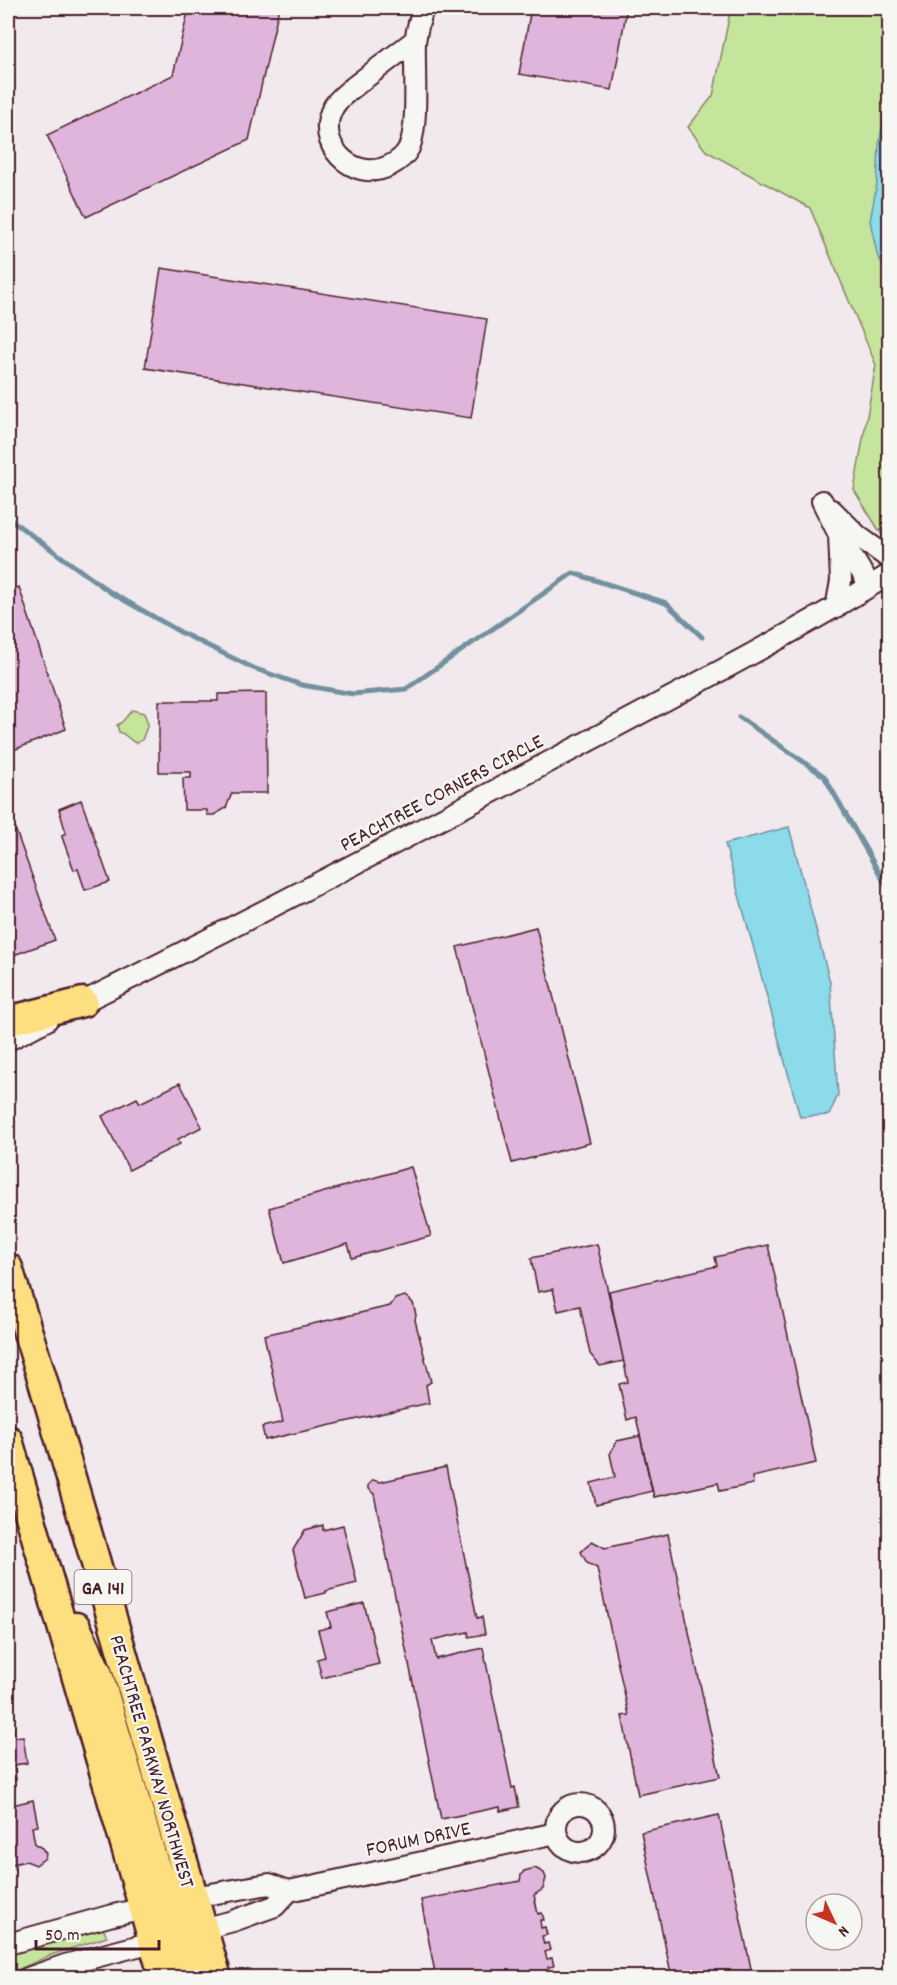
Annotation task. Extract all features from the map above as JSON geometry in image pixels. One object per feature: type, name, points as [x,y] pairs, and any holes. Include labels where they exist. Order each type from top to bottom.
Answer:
[{"type":"highway","points":[[8,1021],[83,1002]]},
{"type":"highway","name":"PEACHTREE PARKWAY NORTHWEST","points":[[8,1268],[42,1378],[168,1902],[179,1936],[217,1977]]},
{"type":"highway","name":"GA 141","points":[[8,1440],[49,1581],[86,1646],[98,1674],[153,1861],[168,1902]]},
{"type":"highway","name":"PEACHTREE PARKWAY NORTHWEST","points":[[164,1977],[179,1936],[168,1902]]},
{"type":"highway","points":[[179,1936],[194,1977]]},
{"type":"street","points":[[415,40],[344,94],[333,107],[328,123],[329,139],[336,154],[349,165],[365,171],[382,170],[397,162],[408,149],[413,133],[415,40],[423,8]]},
{"type":"street","points":[[870,586],[839,535],[822,501],[858,536],[890,559]]},
{"type":"street","points":[[836,608],[841,581],[839,535]]},
{"type":"street","name":"PEACHTREE CORNERS CIRCLE","points":[[8,1040],[438,821],[836,608],[890,574]]},
{"type":"street","name":"FORUM DRIVE","points":[[8,1944],[168,1902],[269,1884],[289,1891],[556,1833]]},
{"type":"street","name":"FORUM DRIVE","points":[[28,1977],[65,1965],[179,1936],[275,1906],[289,1891]]},
{"type":"green space","points":[[731,8],[889,8],[890,538],[885,540],[854,490],[876,365],[810,208],[706,151],[688,127],[713,96]]},
{"type":"green space","points":[[132,710],[144,713],[148,724],[142,740],[136,743],[119,732],[117,725]]},
{"type":"green space","points":[[102,1926],[107,1937],[51,1955],[8,1974],[8,1953]]},
{"type":"water","points":[[889,87],[889,271],[878,258],[870,221]]},
{"type":"water","points":[[789,827],[830,982],[838,1095],[829,1115],[800,1117],[725,844]]},
{"type":"building","points":[[189,8],[279,8],[249,140],[86,217],[47,135],[173,75]]},
{"type":"building","points":[[531,8],[627,8],[612,90],[519,74]]},
{"type":"building","points":[[161,268],[487,319],[471,418],[145,368]]},
{"type":"building","points":[[19,587],[66,729],[11,751],[8,741],[8,717],[11,716],[8,708],[8,591]]},
{"type":"building","points":[[266,693],[267,793],[232,793],[226,808],[214,815],[207,815],[207,810],[184,810],[183,778],[191,778],[191,772],[159,772],[159,701],[218,701],[218,694]]},
{"type":"building","points":[[81,800],[110,882],[85,890],[78,869],[74,870],[62,837],[66,833],[59,809]]},
{"type":"building","points":[[16,831],[55,940],[11,956],[8,946],[8,834]]},
{"type":"building","points":[[536,927],[590,1143],[512,1163],[457,947]]},
{"type":"building","points":[[180,1083],[202,1127],[178,1139],[180,1144],[129,1170],[102,1116],[137,1098],[140,1103]]},
{"type":"building","points":[[411,1167],[431,1236],[352,1258],[348,1244],[284,1263],[269,1208]]},
{"type":"building","points":[[597,1244],[624,1361],[600,1366],[590,1354],[580,1306],[558,1311],[553,1289],[538,1292],[531,1258]]},
{"type":"building","points":[[768,1245],[816,1463],[752,1477],[753,1484],[720,1491],[718,1483],[654,1497],[636,1417],[627,1420],[619,1384],[628,1382],[609,1291],[717,1266],[715,1257]]},
{"type":"building","points":[[405,1296],[413,1303],[416,1315],[415,1320],[431,1382],[426,1385],[429,1403],[265,1440],[262,1427],[283,1422],[264,1335],[390,1306],[395,1299]]},
{"type":"building","points":[[640,1436],[652,1491],[596,1505],[591,1483],[615,1477],[610,1454],[617,1441]]},
{"type":"building","points":[[446,1467],[477,1618],[482,1617],[485,1634],[469,1637],[468,1632],[432,1640],[436,1659],[483,1648],[512,1788],[515,1787],[519,1807],[500,1811],[500,1807],[441,1819],[374,1494],[368,1489],[368,1485],[373,1480],[380,1482]]},
{"type":"building","points":[[323,1525],[323,1530],[343,1525],[357,1583],[305,1598],[293,1550],[305,1530]]},
{"type":"building","points":[[668,1534],[720,1777],[638,1795],[622,1716],[629,1715],[597,1568],[587,1563],[581,1552],[592,1541],[605,1548]]},
{"type":"building","points":[[364,1603],[379,1664],[322,1678],[317,1659],[325,1657],[318,1630],[331,1627],[327,1612]]},
{"type":"building","points":[[8,1701],[15,1737],[23,1736],[27,1763],[14,1765],[16,1780],[8,1781]]},
{"type":"building","points":[[33,1800],[38,1826],[32,1827],[35,1844],[42,1848],[46,1854],[45,1858],[36,1865],[26,1861],[8,1865],[8,1806]]},
{"type":"building","points":[[719,1815],[753,1978],[672,1978],[641,1832]]},
{"type":"building","points":[[535,1868],[544,1873],[546,1878],[543,1889],[534,1895],[538,1914],[542,1913],[544,1920],[540,1920],[541,1928],[545,1927],[547,1935],[542,1936],[544,1944],[548,1943],[550,1950],[545,1952],[547,1959],[552,1958],[554,1966],[548,1967],[550,1978],[436,1978],[421,1900],[520,1881],[524,1871]]},
{"type":"building","points":[[887,1868],[890,1869],[890,1902],[883,1900],[887,1888],[882,1884]]},
{"type":"waterway","points":[[8,518],[110,592],[182,633],[253,668],[302,685],[353,694],[406,689],[573,573],[666,603],[702,637]]},
{"type":"waterway","points":[[739,717],[824,776],[890,892]]}]
